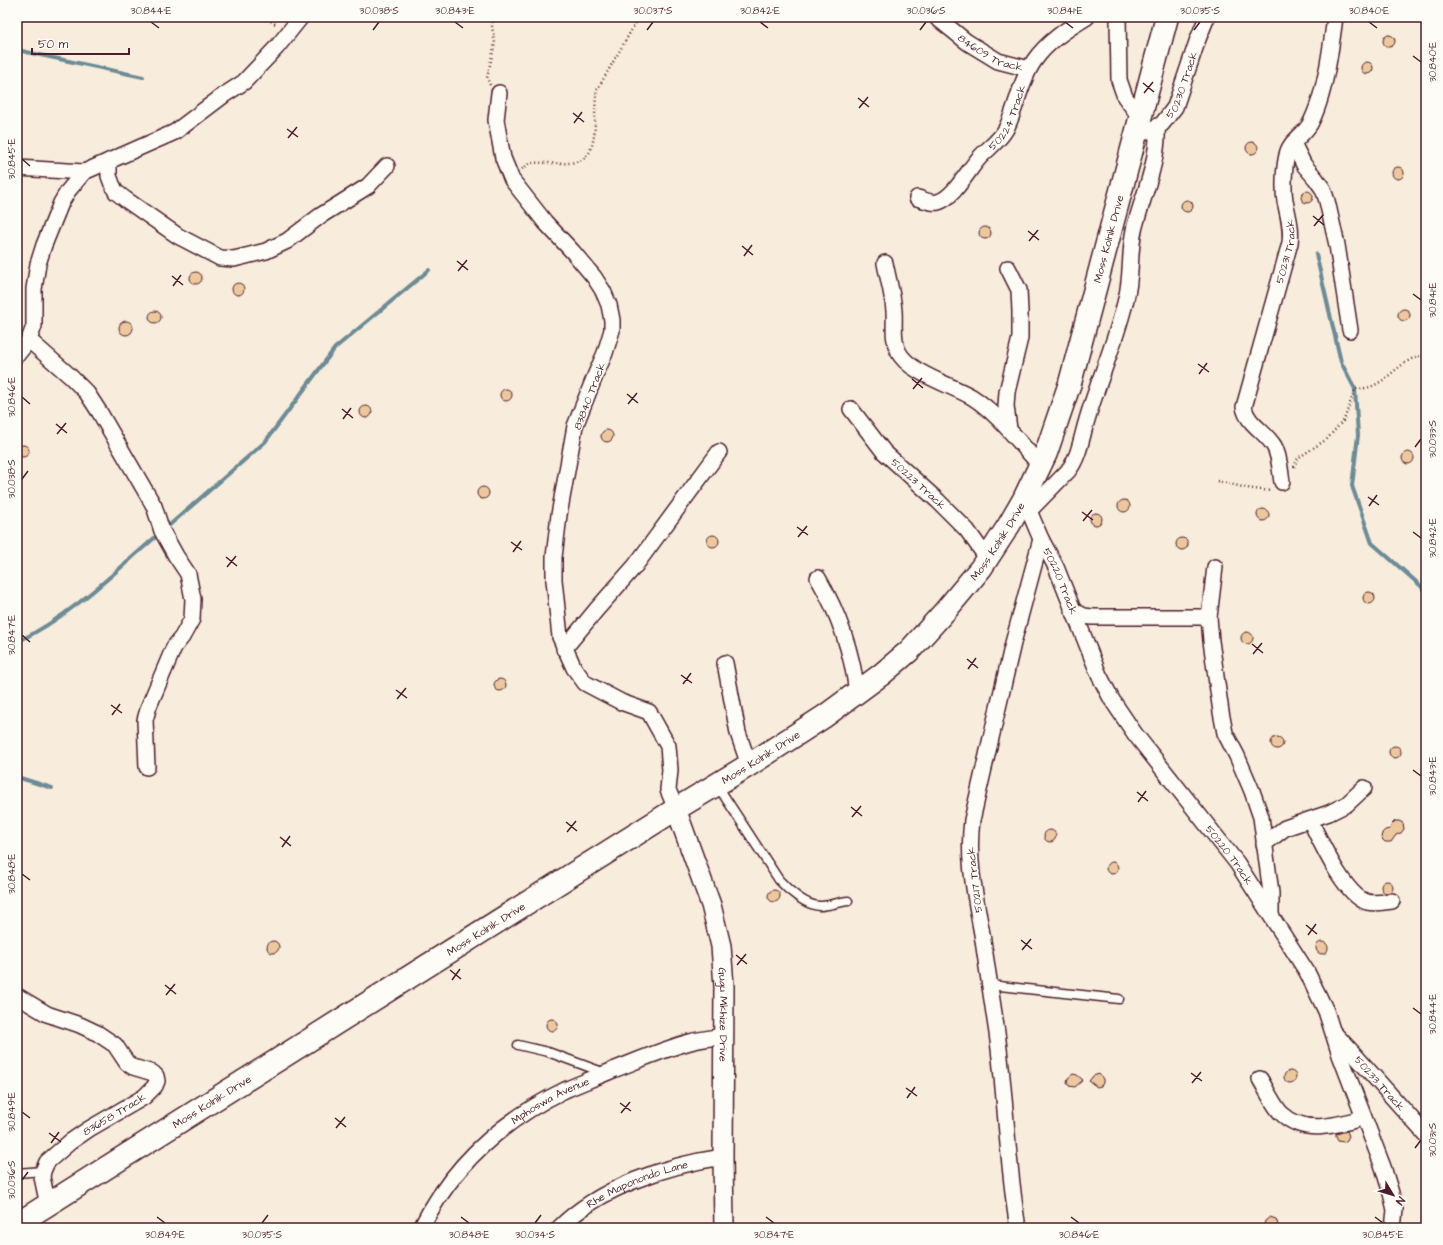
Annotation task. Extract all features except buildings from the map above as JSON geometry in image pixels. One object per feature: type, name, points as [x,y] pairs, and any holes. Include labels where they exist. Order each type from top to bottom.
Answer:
[{"type":"main road","name":"Moss Kolnik Drive","points":[[17,1224],[676,809],[749,765],[825,716],[882,674],[909,650],[964,589],[1026,505],[1070,383],[1144,126],[1167,17]]},
{"type":"street","points":[[17,355],[29,340],[34,326],[34,289],[38,264],[61,203],[68,190],[84,172],[175,132],[224,95],[244,82],[277,47],[301,17]]},
{"type":"street","name":"84609 Track","points":[[936,17],[967,42],[998,61],[1029,69]]},
{"type":"street","name":"50224 Track","points":[[917,198],[934,202],[944,199],[950,194],[981,156],[996,143],[1005,130],[1029,69],[1041,52],[1075,24],[1087,17]]},
{"type":"street","points":[[1026,505],[1068,471],[1073,465],[1078,454],[1086,423],[1111,353],[1126,300],[1134,231],[1149,181],[1158,138],[1144,126],[1125,97],[1119,80],[1118,17]]},
{"type":"street","name":"50230 Track","points":[[1144,126],[1168,118],[1175,107],[1207,17]]},
{"type":"street","name":"50231 Track","points":[[1282,482],[1275,446],[1250,421],[1244,407],[1290,244],[1292,232],[1285,199],[1284,185],[1286,158],[1290,145],[1306,130],[1315,110],[1329,60],[1335,17]]},
{"type":"street","name":"83840 Track","points":[[500,93],[496,120],[503,158],[512,180],[545,222],[594,277],[603,291],[609,305],[612,320],[612,330],[605,353],[575,426],[559,515],[554,557],[554,580],[560,637],[564,649],[574,668],[585,683],[621,702],[648,712],[668,746],[670,770],[668,790],[676,809]]},
{"type":"street","points":[[1293,143],[1304,165],[1323,189],[1328,201],[1337,245],[1350,330]]},
{"type":"street","points":[[109,161],[109,176],[116,192],[178,236],[220,258],[234,259],[266,251],[287,241],[320,216],[368,186],[387,166]]},
{"type":"street","points":[[17,168],[84,172]]},
{"type":"street","points":[[885,263],[894,311],[893,326],[895,340],[903,359],[912,367],[970,396],[987,407],[1009,429],[1041,466]]},
{"type":"street","points":[[1008,268],[1019,290],[1020,306],[1020,338],[1007,392],[1006,406],[1009,429]]},
{"type":"street","points":[[29,340],[87,393],[154,506],[162,531],[188,574],[193,599],[192,619],[167,661],[164,673],[149,706],[145,720],[147,767]]},
{"type":"street","name":"50223 Track","points":[[851,409],[884,452],[938,501],[967,530],[987,558]]},
{"type":"street","points":[[564,649],[635,566],[719,452]]},
{"type":"street","name":"50220 Track","points":[[1026,505],[1041,539],[1056,567],[1099,676],[1117,708],[1140,740],[1237,863],[1307,972],[1326,1011],[1363,1118],[1392,1193],[1395,1210],[1393,1228]]},
{"type":"street","name":"50217 Track","points":[[1018,1228],[1009,1167],[999,1050],[969,854],[972,820],[1013,643],[1041,539]]},
{"type":"street","points":[[1215,567],[1209,617],[1221,712],[1225,733],[1237,756],[1261,817],[1270,893],[1271,915]]},
{"type":"street","points":[[818,578],[840,620],[855,672],[857,692]]},
{"type":"street","points":[[1072,610],[1092,618],[1209,617]]},
{"type":"street","points":[[725,663],[738,732],[749,765]]},
{"type":"street","points":[[1264,844],[1286,828],[1329,813],[1347,804],[1364,788]]},
{"type":"street","name":"Gugu Mkhize Drive","points":[[676,809],[711,905],[721,946],[724,986],[724,1228]]},
{"type":"street","points":[[1310,820],[1341,878],[1354,892],[1366,901],[1374,903],[1392,901]]},
{"type":"street","name":"83658 Track","points":[[17,996],[47,1014],[80,1024],[97,1033],[115,1045],[127,1063],[133,1067],[153,1073],[156,1076],[157,1081],[155,1086],[144,1097],[89,1129],[70,1142],[47,1162],[43,1171]]},
{"type":"street","name":"50233 Track","points":[[1332,1032],[1353,1053],[1426,1135]]},
{"type":"street","name":"Mphoswa Avenue","points":[[421,1228],[429,1211],[455,1174],[475,1152],[517,1117],[565,1090],[646,1057],[691,1042],[723,1036]]},
{"type":"street","points":[[1260,1079],[1280,1113],[1293,1122],[1304,1127],[1318,1127],[1363,1118]]},
{"type":"street","points":[[1407,1114],[1426,1120]]},
{"type":"street","name":"Rhe Maponondo Lane","points":[[559,1228],[586,1206],[612,1191],[674,1167],[694,1161],[723,1157]]},
{"type":"street","points":[[43,1171],[42,1177],[48,1205]]},
{"type":"lane","points":[[716,784],[779,880],[786,888],[803,900],[818,906],[848,901]]},
{"type":"lane","points":[[990,985],[1119,999]]},
{"type":"lane","points":[[518,1045],[548,1052],[605,1074]]},
{"type":"lane","points":[[17,1173],[23,1171],[43,1171]]},
{"type":"path","points":[[488,17],[493,18],[492,27],[495,43],[486,78],[490,85],[500,93]]},
{"type":"path","points":[[512,180],[521,169],[531,163],[576,162],[583,160],[590,152],[596,112],[597,90],[638,17]]},
{"type":"path","points":[[1217,481],[1247,488],[1270,491],[1282,482],[1293,470],[1298,458],[1327,439],[1344,420],[1354,389],[1361,389],[1379,384],[1409,360],[1426,354]]},
{"type":"waterway","points":[[17,50],[143,77]]},
{"type":"waterway","points":[[1316,254],[1341,362],[1355,389],[1358,435],[1352,486],[1372,543],[1421,586],[1426,594]]},
{"type":"waterway","points":[[165,529],[265,442],[335,348],[429,270]]},
{"type":"waterway","points":[[17,642],[37,631],[74,606],[109,578],[160,533]]},
{"type":"waterway","points":[[17,777],[52,788]]}]
